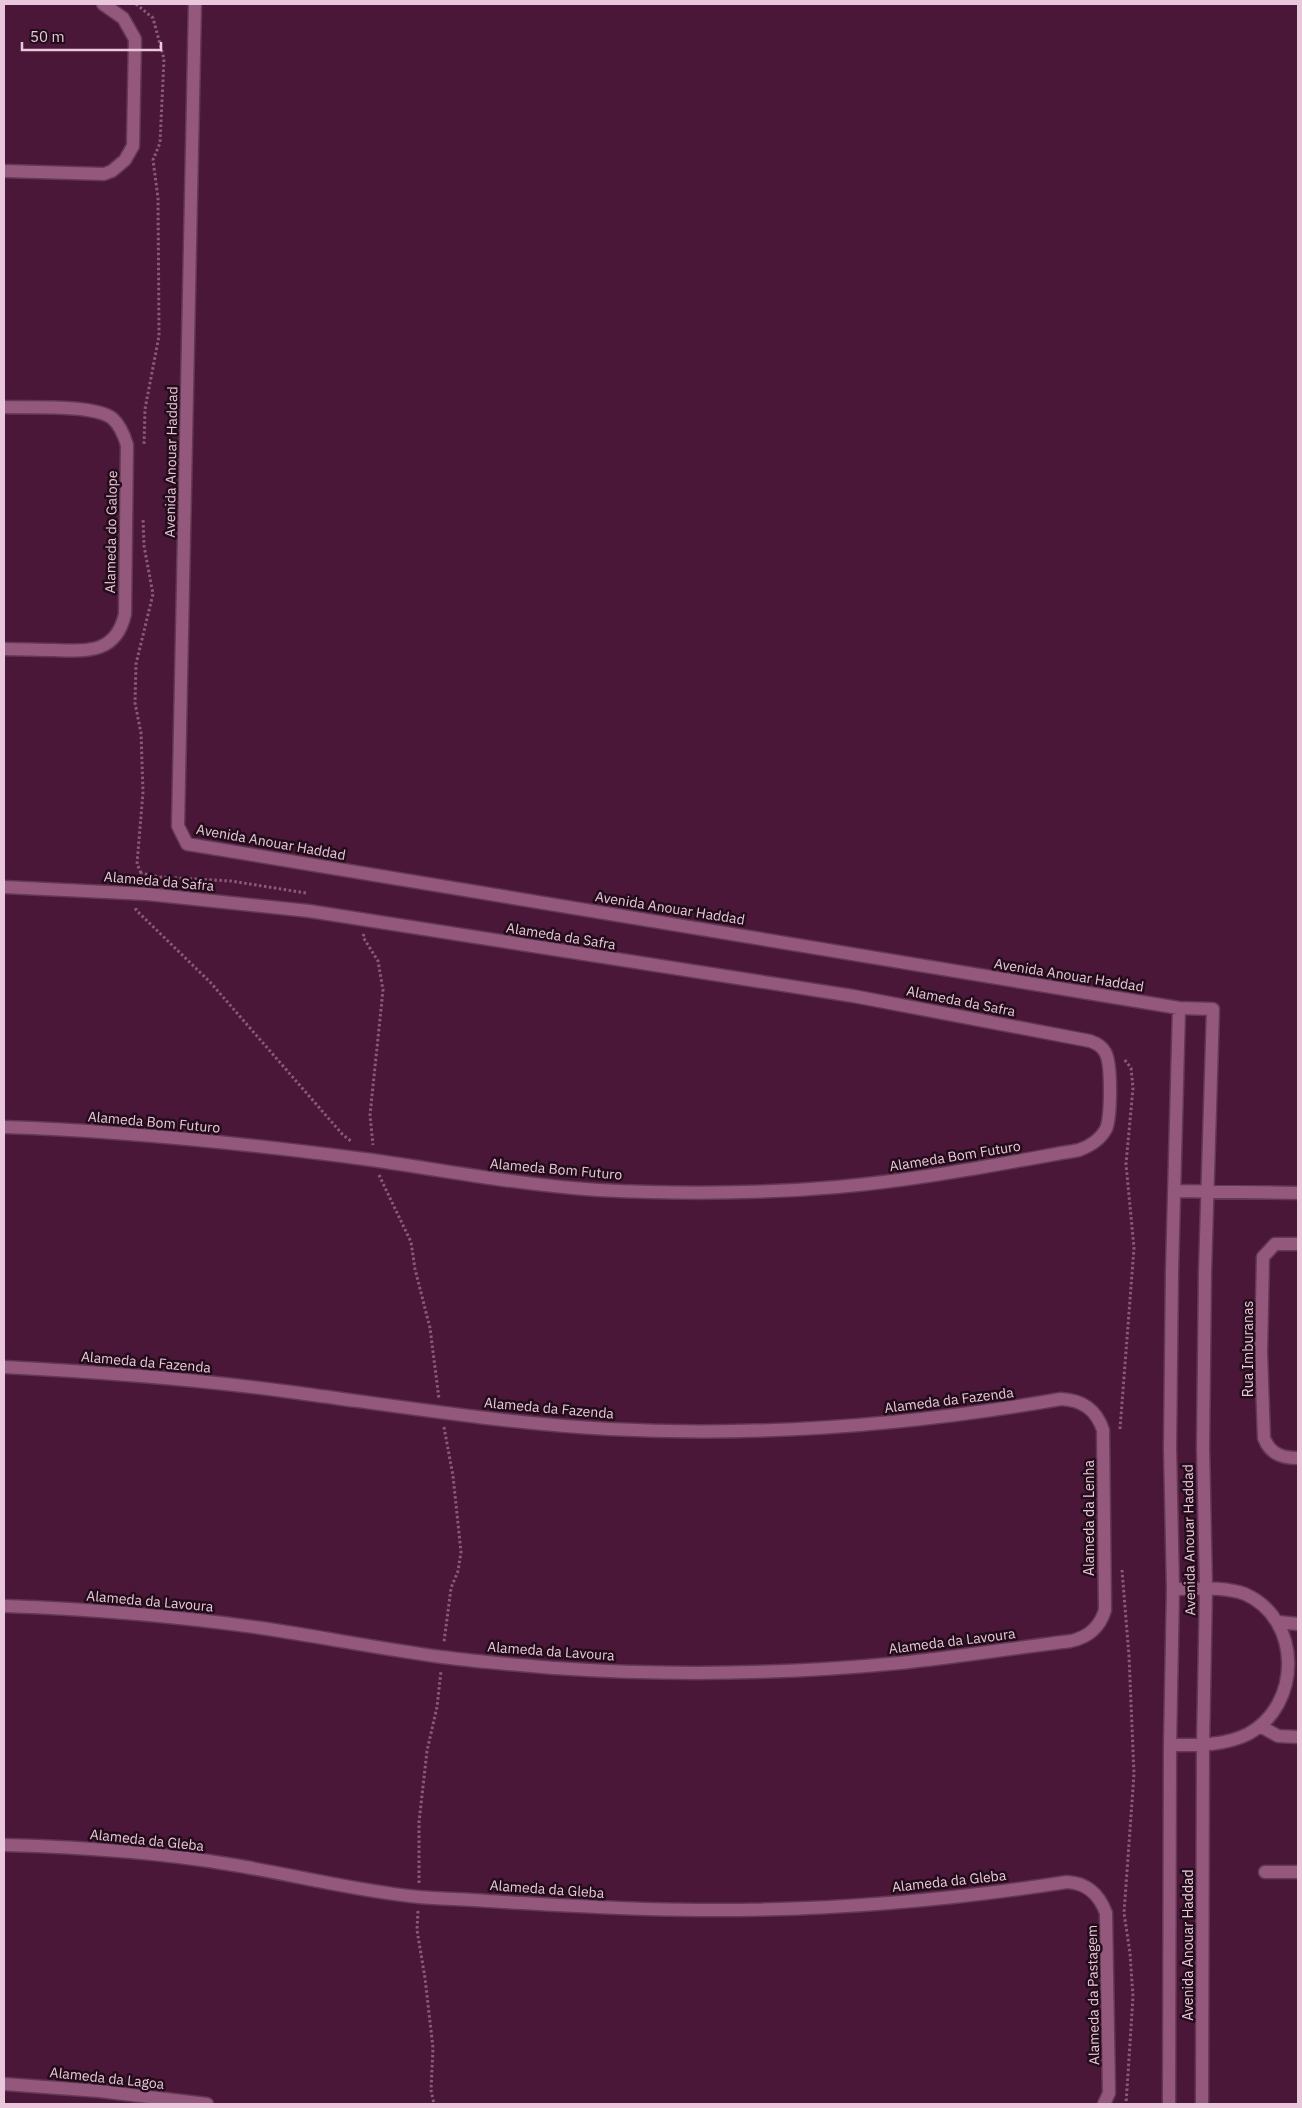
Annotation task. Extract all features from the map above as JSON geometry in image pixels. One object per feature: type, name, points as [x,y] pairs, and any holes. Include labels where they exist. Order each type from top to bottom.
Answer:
[{"type":"street","points":[[4,171],[104,174],[119,166],[130,154],[133,146],[135,39],[130,28],[116,11],[103,4]]},
{"type":"street","name":"Avenida Anouar Haddad","points":[[195,4],[178,826],[187,844],[1179,1008],[1213,1009],[1203,1438],[1206,1589],[1203,1745],[1202,2104]]},
{"type":"street","name":"Alameda do Galope","points":[[4,407],[94,410],[111,418],[119,426],[127,445],[125,614],[119,631],[107,644],[89,651],[4,649]]},
{"type":"street","name":"Alameda da Safra","points":[[4,886],[138,893],[309,912],[853,996],[1090,1040],[1097,1043],[1106,1052],[1109,1063],[1108,1120],[1100,1136]]},
{"type":"street","name":"Avenida Anouar Haddad","points":[[1169,2104],[1170,1745],[1173,1589],[1170,1448],[1172,1271],[1179,1008]]},
{"type":"street","name":"Alameda Bom Futuro","points":[[4,1127],[197,1140],[375,1161],[549,1186],[644,1192],[730,1193],[839,1187],[938,1175],[1079,1150],[1094,1142],[1100,1136]]},
{"type":"street","points":[[1175,1191],[1298,1193]]},
{"type":"street","name":"Rua Imburanas","points":[[1298,1244],[1275,1244],[1264,1257],[1261,1353],[1264,1438],[1266,1444],[1275,1453],[1287,1458],[1298,1458]]},
{"type":"street","name":"Alameda da Fazenda","points":[[4,1367],[179,1380],[289,1392],[441,1413],[538,1424],[610,1429],[736,1431],[886,1423],[983,1412],[1061,1399],[1071,1400],[1090,1408]]},
{"type":"street","name":"Alameda da Lenha","points":[[1090,1408],[1100,1422],[1104,1438],[1105,1610],[1095,1629]]},
{"type":"street","points":[[1170,1745],[1203,1745],[1234,1739],[1260,1726],[1280,1705],[1295,1663],[1279,1622],[1270,1611],[1246,1595],[1232,1590],[1173,1589]]},
{"type":"street","name":"Alameda da Lavoura","points":[[4,1606],[120,1612],[191,1619],[310,1635],[442,1657],[555,1668],[634,1672],[768,1672],[901,1663],[1080,1639],[1095,1629]]},
{"type":"street","points":[[1279,1622],[1298,1624]]},
{"type":"street","points":[[1260,1726],[1278,1736],[1298,1738]]},
{"type":"street","name":"Alameda da Gleba","points":[[4,1845],[165,1855],[231,1864],[361,1889],[419,1897],[578,1907],[698,1910],[838,1906],[912,1901],[1067,1882],[1075,1882],[1090,1889]]},
{"type":"street","points":[[1265,1872],[1298,1872]]},
{"type":"street","name":"Alameda da Pastagem","points":[[1090,1889],[1098,1896],[1106,1913],[1109,2093],[1104,2104]]},
{"type":"street","name":"Alameda da Lagoa","points":[[4,2084],[99,2091],[207,2104]]},
{"type":"path","points":[[136,4],[153,18],[164,59],[160,143],[153,160],[158,198],[159,336],[145,408],[144,456]]},
{"type":"path","points":[[143,510],[144,546],[153,594],[146,630],[139,649],[136,677],[136,703],[141,733],[143,792],[137,864],[141,872],[136,910],[210,982],[343,1135],[375,1161]]},
{"type":"path","points":[[141,872],[158,877],[231,881],[315,895]]},
{"type":"path","points":[[363,937],[378,961],[383,990],[370,1115],[375,1161],[380,1178],[411,1242],[415,1269],[430,1328],[441,1413],[454,1476],[461,1552],[458,1570],[451,1588],[437,1707],[427,1751],[419,1822],[419,1897],[416,1930],[425,1978],[433,2048],[431,2090],[434,2104]]},
{"type":"path","points":[[1119,1437],[1134,1248],[1126,1164],[1133,1088],[1131,1068],[1121,1055]]},
{"type":"path","points":[[1121,1561],[1129,1656],[1134,1774],[1124,1913],[1130,1953],[1133,1997],[1126,2104]]}]
